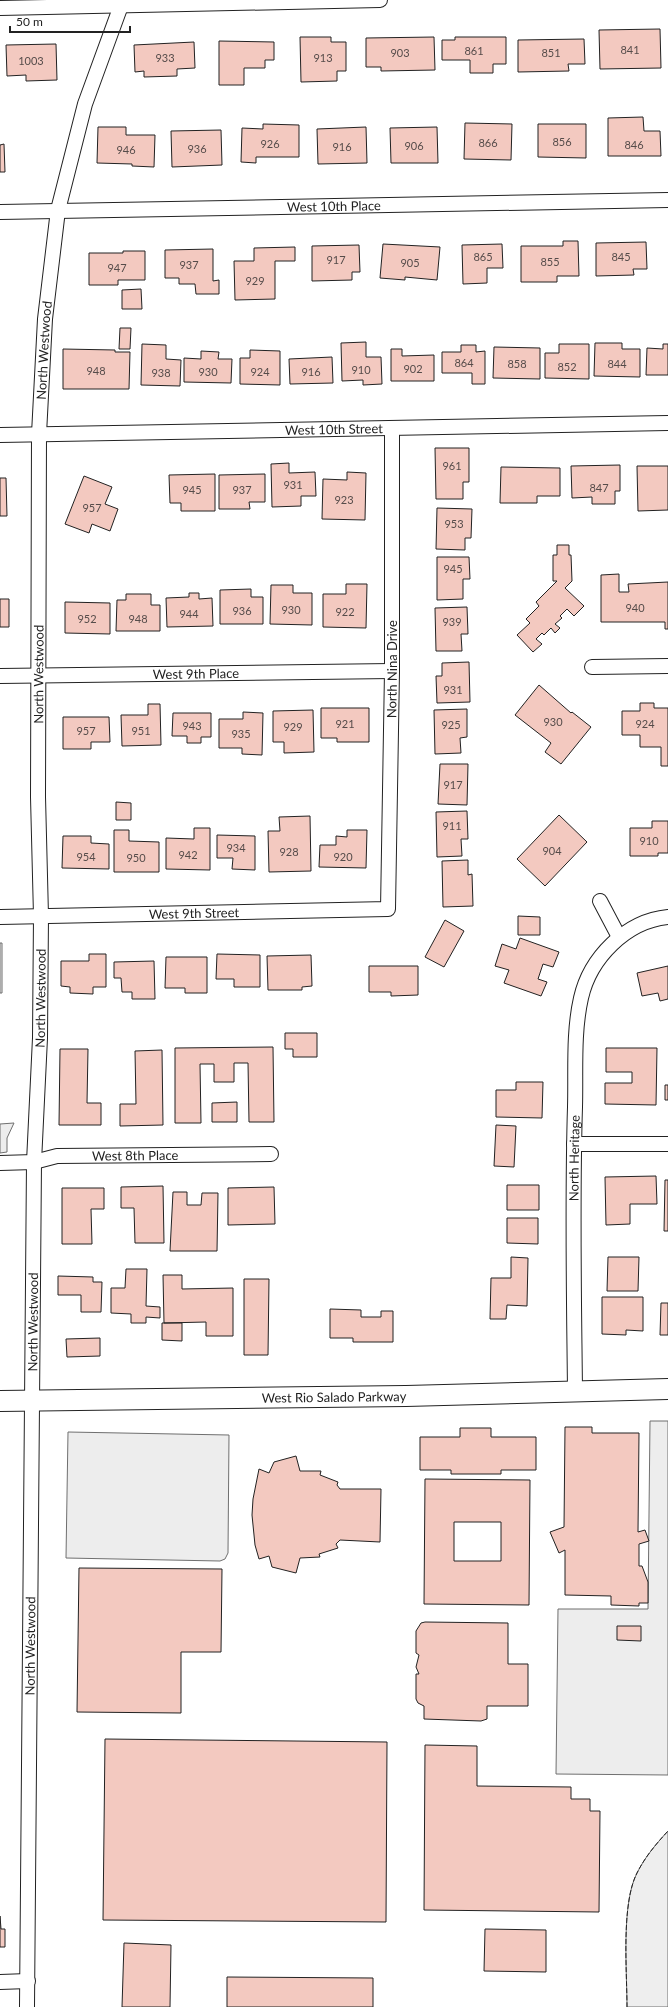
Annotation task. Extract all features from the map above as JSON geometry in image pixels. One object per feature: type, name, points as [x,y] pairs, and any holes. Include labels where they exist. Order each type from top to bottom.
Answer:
[{"type":"main road","name":"West Rio Salado Parkway","points":[[0,1401],[406,1396],[668,1389]]},
{"type":"street","points":[[0,8],[122,2],[380,0]]},
{"type":"street","name":"North Westwood","points":[[27,2007],[34,1162],[40,1038],[41,916],[38,797],[39,434],[45,319],[58,210],[85,104],[122,2]]},
{"type":"street","name":"West 10th Place","points":[[0,212],[668,200]]},
{"type":"street","name":"West 10th Street","points":[[0,435],[668,423]]},
{"type":"street","name":"North Nina Drive","points":[[388,909],[392,671],[392,429]]},
{"type":"street","points":[[592,667],[668,666]]},
{"type":"street","name":"West 9th Place","points":[[0,676],[392,671]]},
{"type":"street","points":[[600,901],[619,937]]},
{"type":"street","name":"West 9th Street","points":[[0,917],[388,909]]},
{"type":"street","name":"North Heritage","points":[[575,1391],[574,1144],[577,1030],[581,998],[590,973],[602,954],[619,937],[642,924],[668,918]]},
{"type":"street","points":[[574,1144],[668,1144]]},
{"type":"street","name":"West 8th Place","points":[[0,1163],[34,1162],[57,1156],[271,1154]]},
{"type":"street","points":[[0,1982],[28,1981]]},
{"type":"shaded area","points":[[0,943],[2,943],[2,993],[0,993]]},
{"type":"shaded area","points":[[14,1123],[7,1138],[7,1152],[0,1153],[0,1124]]},
{"type":"shaded area","points":[[650,1421],[668,1421],[668,1775],[556,1774],[558,1609],[648,1609]]},
{"type":"shaded area","points":[[68,1432],[229,1435],[228,1553],[225,1559],[220,1561],[66,1558]]},
{"type":"shaded area","points":[[668,1831],[668,2007],[627,2007],[626,1938],[632,1886],[637,1873],[644,1862]]},
{"type":"building","points":[[660,29],[661,68],[600,69],[599,30]]},
{"type":"building","points":[[300,37],[331,37],[331,42],[346,42],[346,71],[337,71],[337,81],[301,82]]},
{"type":"building","points":[[434,37],[435,70],[381,71],[381,67],[366,67],[366,38]]},
{"type":"building","points":[[455,37],[506,37],[506,64],[493,64],[493,73],[470,73],[470,60],[442,60],[442,40],[455,40]]},
{"type":"building","points":[[584,39],[585,64],[568,64],[569,71],[518,72],[518,40]]},
{"type":"building","points":[[219,41],[274,42],[274,60],[265,60],[265,68],[244,68],[244,85],[219,85]]},
{"type":"building","points":[[194,42],[195,68],[177,69],[177,76],[144,77],[144,71],[135,72],[134,45]]},
{"type":"building","points":[[56,44],[57,80],[26,81],[26,75],[7,76],[6,45]]},
{"type":"building","points":[[643,117],[644,131],[660,131],[661,156],[608,156],[608,118]]},
{"type":"building","points":[[465,123],[512,124],[511,160],[464,159]]},
{"type":"building","points":[[263,124],[299,125],[299,157],[256,157],[256,163],[241,162],[242,128],[263,129]]},
{"type":"building","points":[[538,124],[586,124],[586,158],[538,157]]},
{"type":"building","points":[[98,127],[126,127],[126,135],[155,135],[154,167],[132,166],[132,164],[97,163]]},
{"type":"building","points":[[366,127],[367,163],[318,164],[317,129]]},
{"type":"building","points":[[437,127],[438,163],[391,163],[390,128]]},
{"type":"building","points":[[221,130],[222,165],[172,167],[171,131]]},
{"type":"building","points":[[4,144],[5,172],[0,172],[0,145]]},
{"type":"building","points":[[563,241],[578,241],[579,276],[557,276],[557,282],[521,282],[521,246],[563,246]]},
{"type":"building","points":[[646,242],[647,269],[633,269],[634,275],[596,276],[596,243]]},
{"type":"building","points":[[383,244],[440,247],[437,280],[405,277],[405,280],[380,278]]},
{"type":"building","points":[[502,244],[503,268],[487,268],[487,283],[463,284],[462,245]]},
{"type":"building","points":[[359,245],[360,272],[352,272],[352,280],[312,281],[312,246]]},
{"type":"building","points":[[295,247],[295,261],[275,261],[275,299],[235,300],[234,261],[254,261],[254,248]]},
{"type":"building","points":[[213,249],[213,281],[219,280],[219,294],[196,294],[195,284],[179,284],[179,278],[165,278],[165,250]]},
{"type":"building","points":[[123,251],[145,251],[145,280],[118,280],[118,285],[89,285],[89,253],[123,253]]},
{"type":"building","points":[[141,289],[142,309],[122,309],[122,290]]},
{"type":"building","points":[[120,328],[131,328],[130,349],[119,349]]},
{"type":"building","points":[[366,342],[366,357],[381,357],[382,384],[363,385],[363,380],[342,381],[341,343]]},
{"type":"building","points":[[595,343],[622,343],[622,349],[640,349],[640,377],[594,376]]},
{"type":"building","points":[[142,344],[166,345],[166,359],[181,360],[180,386],[141,385]]},
{"type":"building","points":[[559,344],[589,344],[589,379],[545,378],[545,353],[559,353]]},
{"type":"building","points":[[663,344],[668,344],[668,375],[646,375],[647,348],[663,349]]},
{"type":"building","points":[[461,345],[476,345],[476,352],[485,351],[485,384],[472,384],[472,373],[442,373],[442,352],[461,352]]},
{"type":"building","points":[[494,347],[540,348],[540,379],[493,378]]},
{"type":"building","points":[[63,349],[115,350],[115,352],[130,352],[129,389],[63,389]]},
{"type":"building","points":[[391,349],[402,349],[402,356],[434,355],[434,381],[391,381]]},
{"type":"building","points":[[250,350],[280,351],[280,385],[240,384],[240,358],[250,358]]},
{"type":"building","points":[[201,351],[219,352],[218,359],[232,359],[231,383],[184,382],[184,358],[201,359]]},
{"type":"building","points":[[332,357],[333,383],[290,384],[289,359]]},
{"type":"building","points":[[435,448],[469,448],[469,482],[463,482],[463,499],[436,499]]},
{"type":"building","points":[[289,463],[289,473],[315,472],[316,496],[301,496],[301,506],[272,507],[271,464]]},
{"type":"building","points":[[620,465],[620,491],[615,491],[615,504],[592,504],[592,497],[572,498],[571,466]]},
{"type":"building","points":[[637,466],[668,466],[668,510],[638,511]]},
{"type":"building","points":[[501,467],[560,468],[560,496],[537,496],[537,503],[500,503]]},
{"type":"building","points":[[347,472],[366,473],[365,520],[322,519],[323,479],[347,480]]},
{"type":"building","points":[[215,474],[215,511],[181,511],[181,503],[170,503],[169,475]]},
{"type":"building","points":[[265,474],[265,502],[249,502],[250,509],[219,509],[219,475]]},
{"type":"building","points":[[84,476],[112,487],[105,504],[118,509],[110,531],[92,524],[89,533],[65,524]]},
{"type":"building","points":[[0,478],[6,478],[7,516],[0,516]]},
{"type":"building","points":[[437,508],[472,509],[471,538],[465,538],[465,550],[436,549]]},
{"type":"building","points":[[557,545],[569,545],[572,581],[565,588],[584,606],[574,616],[567,609],[560,616],[562,618],[555,624],[560,628],[555,633],[551,628],[544,635],[542,633],[536,639],[542,644],[533,652],[517,635],[530,623],[526,619],[539,606],[536,602],[557,581],[553,581],[553,555],[557,555]]},
{"type":"building","points":[[437,557],[469,557],[470,579],[463,579],[463,599],[437,600]]},
{"type":"building","points":[[619,574],[619,592],[629,592],[628,584],[668,582],[668,629],[665,629],[665,622],[601,622],[601,575]]},
{"type":"building","points":[[346,584],[367,584],[366,628],[323,627],[323,594],[346,594]]},
{"type":"building","points":[[271,585],[293,585],[293,593],[312,593],[312,625],[270,624]]},
{"type":"building","points":[[251,589],[251,597],[263,597],[263,624],[220,624],[220,590]]},
{"type":"building","points":[[189,593],[199,593],[199,599],[212,598],[213,626],[167,627],[166,598],[189,597]]},
{"type":"building","points":[[126,594],[151,594],[151,605],[160,605],[160,631],[116,631],[117,600],[126,600]]},
{"type":"building","points":[[0,599],[9,599],[9,627],[0,627]]},
{"type":"building","points":[[65,602],[110,603],[110,634],[65,633]]},
{"type":"building","points":[[467,607],[468,634],[461,634],[462,651],[436,651],[435,608]]},
{"type":"building","points":[[469,662],[470,702],[437,703],[436,676],[442,676],[442,663]]},
{"type":"building","points":[[539,685],[571,713],[572,712],[591,727],[561,764],[545,752],[551,743],[515,715]]},
{"type":"building","points":[[640,703],[654,703],[654,708],[668,708],[668,766],[661,766],[661,747],[640,747],[640,735],[622,735],[622,711],[640,711]]},
{"type":"building","points":[[148,704],[160,704],[161,745],[122,746],[121,715],[148,715]]},
{"type":"building","points":[[321,708],[369,708],[369,742],[337,742],[337,738],[321,738]]},
{"type":"building","points":[[467,709],[467,737],[460,738],[461,753],[435,754],[434,710]]},
{"type":"building","points":[[313,710],[314,752],[284,753],[284,742],[273,742],[273,711]]},
{"type":"building","points":[[243,712],[263,713],[262,755],[242,754],[242,748],[219,748],[219,719],[243,719]]},
{"type":"building","points":[[173,713],[211,713],[211,737],[201,737],[201,743],[187,743],[187,736],[172,736]]},
{"type":"building","points":[[63,717],[109,717],[110,742],[91,742],[91,749],[63,749]]},
{"type":"building","points":[[440,764],[468,764],[467,805],[438,804]]},
{"type":"building","points":[[116,802],[131,803],[131,820],[116,820]]},
{"type":"building","points":[[467,811],[468,839],[461,839],[462,856],[437,857],[436,812]]},
{"type":"building","points":[[559,815],[587,842],[545,886],[517,859]]},
{"type":"building","points":[[310,816],[311,871],[269,872],[268,831],[280,831],[279,817]]},
{"type":"building","points":[[652,821],[668,821],[668,853],[658,853],[658,856],[630,856],[630,828],[652,828]]},
{"type":"building","points":[[194,828],[210,828],[210,870],[166,869],[166,838],[194,839]]},
{"type":"building","points":[[114,830],[129,830],[129,841],[159,842],[159,872],[114,872]]},
{"type":"building","points":[[347,830],[367,830],[366,868],[319,867],[320,845],[336,845],[336,836],[347,837]]},
{"type":"building","points":[[217,835],[255,836],[255,870],[232,869],[233,858],[217,858]]},
{"type":"building","points":[[63,836],[91,836],[91,843],[109,844],[109,869],[62,868]]},
{"type":"building","points":[[468,860],[468,875],[472,874],[473,906],[443,907],[442,861]]},
{"type":"building","points":[[518,916],[540,917],[540,935],[518,935]]},
{"type":"building","points":[[445,920],[464,931],[444,967],[425,957]]},
{"type":"building","points":[[520,938],[559,952],[553,967],[543,964],[538,979],[547,982],[541,996],[504,983],[509,970],[495,966],[502,944],[516,949]]},
{"type":"building","points":[[89,954],[106,954],[106,987],[93,987],[93,994],[70,993],[70,987],[61,986],[61,961],[89,961]]},
{"type":"building","points":[[217,954],[260,955],[260,987],[234,987],[234,979],[216,979]]},
{"type":"building","points":[[311,955],[312,986],[302,987],[302,990],[268,990],[267,956]]},
{"type":"building","points":[[166,957],[207,957],[207,993],[185,993],[185,988],[165,988]]},
{"type":"building","points":[[154,961],[155,999],[132,999],[132,992],[122,992],[121,978],[114,978],[114,962]]},
{"type":"building","points":[[369,966],[418,966],[418,995],[391,996],[391,992],[369,992]]},
{"type":"building","points":[[668,966],[668,999],[660,1001],[658,993],[642,996],[637,973]]},
{"type":"building","points":[[285,1033],[317,1033],[317,1057],[293,1057],[293,1049],[285,1049]]},
{"type":"building","points":[[273,1047],[274,1122],[249,1122],[248,1063],[234,1063],[234,1082],[214,1082],[214,1064],[200,1064],[201,1123],[175,1123],[175,1048]]},
{"type":"building","points":[[606,1048],[657,1048],[656,1105],[605,1104],[605,1083],[632,1083],[632,1072],[606,1072]]},
{"type":"building","points":[[60,1049],[88,1049],[87,1103],[101,1103],[101,1125],[59,1125]]},
{"type":"building","points":[[162,1050],[163,1125],[120,1126],[120,1104],[136,1104],[135,1051]]},
{"type":"building","points":[[516,1082],[543,1082],[542,1118],[496,1117],[496,1090],[516,1090]]},
{"type":"building","points":[[665,1085],[668,1085],[668,1100],[665,1100]]},
{"type":"building","points":[[237,1102],[237,1122],[212,1122],[212,1103]]},
{"type":"building","points":[[496,1125],[516,1126],[514,1167],[494,1166]]},
{"type":"building","points":[[656,1176],[657,1204],[630,1204],[630,1224],[606,1225],[605,1177]]},
{"type":"building","points":[[665,1180],[668,1180],[668,1231],[664,1231]]},
{"type":"building","points":[[507,1185],[539,1185],[539,1210],[507,1210]]},
{"type":"building","points":[[163,1186],[164,1243],[135,1243],[134,1208],[121,1208],[121,1187]]},
{"type":"building","points":[[274,1187],[275,1224],[228,1225],[228,1188]]},
{"type":"building","points":[[62,1188],[104,1188],[104,1209],[91,1209],[92,1244],[62,1244]]},
{"type":"building","points":[[173,1192],[187,1192],[187,1205],[201,1205],[202,1193],[218,1193],[217,1251],[170,1251]]},
{"type":"building","points":[[507,1218],[538,1218],[538,1244],[507,1243]]},
{"type":"building","points":[[511,1257],[528,1258],[527,1306],[507,1305],[506,1319],[490,1319],[491,1278],[511,1278]]},
{"type":"building","points":[[608,1257],[639,1257],[638,1291],[607,1291]]},
{"type":"building","points":[[126,1269],[147,1269],[146,1306],[160,1307],[160,1318],[146,1317],[146,1323],[131,1323],[131,1314],[111,1313],[111,1288],[125,1288]]},
{"type":"building","points":[[163,1275],[182,1275],[182,1289],[233,1288],[233,1336],[206,1336],[206,1322],[164,1323]]},
{"type":"building","points":[[58,1276],[93,1277],[93,1282],[102,1282],[101,1312],[81,1312],[81,1295],[58,1295]]},
{"type":"building","points":[[244,1279],[269,1279],[268,1355],[244,1355]]},
{"type":"building","points":[[602,1297],[643,1297],[643,1331],[626,1330],[626,1335],[602,1334]]},
{"type":"building","points":[[661,1303],[668,1303],[668,1335],[660,1335]]},
{"type":"building","points":[[330,1309],[361,1310],[361,1317],[381,1317],[381,1311],[393,1311],[393,1342],[353,1342],[353,1338],[330,1338]]},
{"type":"building","points":[[162,1323],[182,1323],[182,1341],[162,1340]]},
{"type":"building","points":[[100,1338],[100,1356],[67,1357],[66,1339]]},
{"type":"building","points":[[565,1427],[592,1427],[592,1433],[639,1433],[638,1532],[645,1530],[649,1541],[639,1544],[639,1566],[642,1566],[648,1582],[648,1603],[639,1603],[639,1606],[611,1605],[611,1596],[565,1595],[565,1550],[559,1553],[550,1532],[564,1527]]},
{"type":"building","points":[[460,1428],[491,1428],[491,1437],[536,1437],[536,1470],[501,1470],[501,1474],[451,1474],[451,1470],[420,1470],[420,1437],[460,1437]]},
{"type":"building","points":[[296,1456],[300,1471],[321,1471],[320,1475],[338,1482],[337,1485],[340,1489],[381,1489],[380,1542],[340,1540],[336,1544],[338,1548],[319,1554],[320,1557],[300,1558],[296,1573],[272,1567],[269,1556],[259,1559],[255,1545],[252,1515],[253,1499],[259,1469],[269,1473],[274,1462]]},
{"type":"building","points":[[425,1479],[530,1480],[529,1605],[424,1604]],"holes":[[[454,1522],[501,1522],[501,1561],[454,1561]]]},
{"type":"building","points":[[79,1568],[222,1569],[221,1652],[181,1652],[181,1713],[77,1712]]},
{"type":"building","points":[[421,1623],[508,1623],[508,1664],[528,1664],[528,1706],[487,1706],[487,1719],[481,1721],[424,1719],[424,1706],[418,1703],[416,1699],[416,1674],[419,1674],[416,1667],[419,1655],[416,1653],[416,1631]]},
{"type":"building","points":[[617,1626],[641,1626],[641,1641],[617,1640]]},
{"type":"building","points":[[105,1739],[387,1742],[386,1922],[103,1920]]},
{"type":"building","points":[[425,1745],[477,1746],[477,1786],[571,1787],[571,1799],[590,1799],[590,1811],[600,1811],[599,1912],[424,1910]]},
{"type":"building","points":[[0,1916],[1,1929],[5,1929],[5,1947],[0,1947]]},
{"type":"building","points":[[485,1929],[546,1930],[546,1972],[484,1971]]},
{"type":"building","points":[[124,1943],[171,1945],[170,2007],[122,2007]]},
{"type":"building","points":[[227,1977],[373,1978],[373,2007],[227,2007]]},
{"type":"fence","points":[[627,2007],[626,1938],[632,1886],[637,1873],[644,1862],[668,1831]]}]
